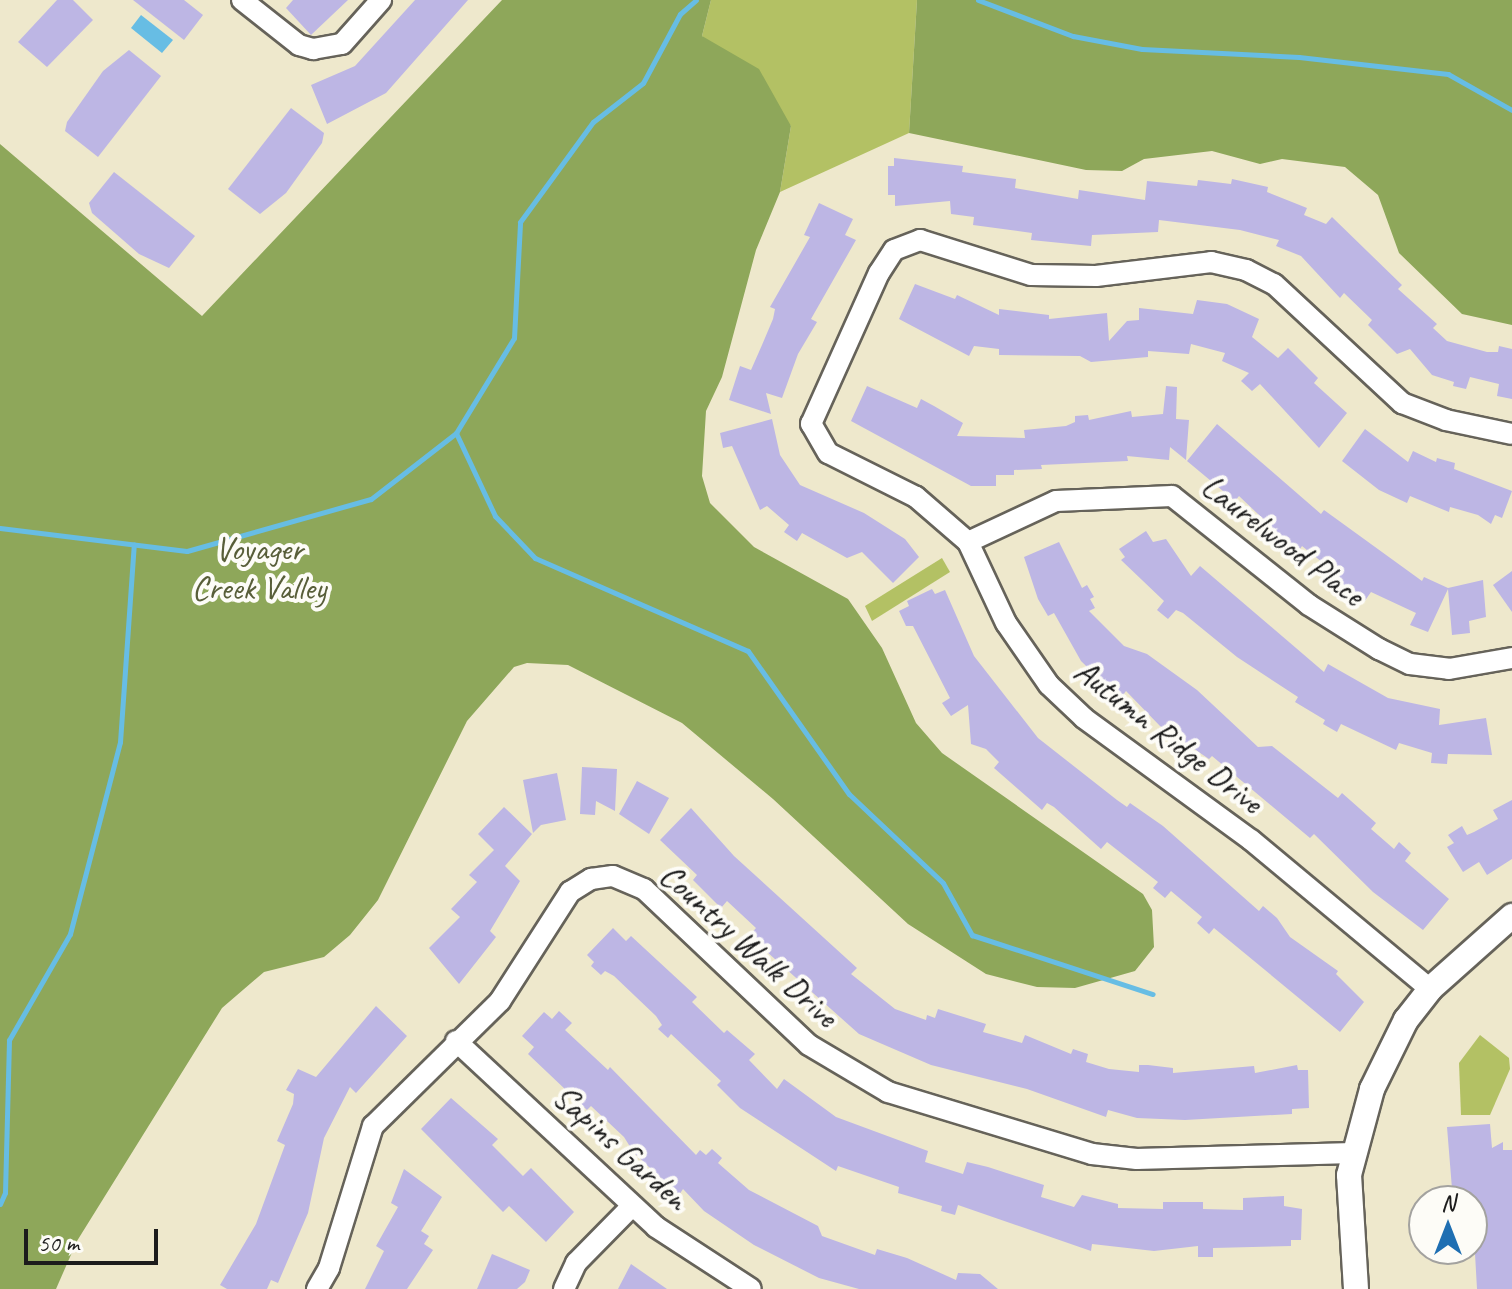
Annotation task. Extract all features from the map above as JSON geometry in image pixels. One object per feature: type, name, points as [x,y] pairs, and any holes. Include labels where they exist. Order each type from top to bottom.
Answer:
[{"type":"street","points":[[242,0],[299,45],[313,49],[342,44],[381,0]]},
{"type":"street","name":"Autumn Ridge Drive","points":[[1430,989],[1251,840],[1061,696],[1006,623],[968,542],[916,497],[828,453],[815,438],[811,424],[879,273],[894,250],[920,240],[1031,275],[1096,276],[1211,262],[1246,270],[1274,284],[1402,403],[1446,420],[1512,434]]},
{"type":"street","name":"Laurelwood Place","points":[[968,542],[1056,501],[1172,496],[1309,605],[1379,649],[1410,664],[1449,669],[1512,658]]},
{"type":"street","name":"Country Walk Drive","points":[[317,1289],[329,1268],[373,1126],[500,1001],[570,892],[591,879],[613,876],[644,889],[809,1045],[888,1092],[1092,1154],[1137,1159],[1352,1153]]},
{"type":"street","points":[[1356,1289],[1348,1207],[1352,1153],[1388,1053],[1430,989],[1512,916]]},
{"type":"street","name":"Sapins Garden","points":[[456,1041],[632,1206],[708,1264],[751,1289]]},
{"type":"street","points":[[564,1289],[576,1263],[632,1206]]},
{"type":"green space","name":"Voyager Creek Valley","points":[[502,0],[711,0],[702,36],[759,69],[791,126],[780,192],[756,250],[722,377],[706,411],[702,476],[710,503],[754,547],[848,599],[882,648],[916,723],[942,753],[1143,894],[1152,910],[1154,947],[1135,971],[1075,988],[1037,987],[986,974],[908,924],[773,799],[682,723],[568,665],[527,663],[514,667],[467,721],[378,900],[350,935],[324,957],[264,972],[222,1008],[77,1241],[56,1289],[0,1289],[0,144],[202,316]]},
{"type":"green space","points":[[711,0],[917,0],[909,133],[780,192],[791,126],[702,36]]},
{"type":"green space","points":[[917,0],[1512,0],[1512,325],[1462,314],[1399,253],[1378,195],[1345,167],[1282,159],[1260,164],[1212,151],[1144,159],[1122,171],[1086,170],[909,133]]},
{"type":"green space","points":[[942,558],[950,572],[872,621],[865,606]]},
{"type":"green space","points":[[1480,1035],[1509,1058],[1510,1069],[1490,1115],[1461,1115],[1459,1063]]},
{"type":"water","points":[[141,15],[173,40],[162,53],[131,28]]},
{"type":"building","points":[[57,0],[73,0],[93,20],[47,67],[18,42]]},
{"type":"building","points":[[133,0],[184,0],[203,15],[184,40]]},
{"type":"building","points":[[293,0],[348,0],[311,35],[286,8]]},
{"type":"building","points":[[415,0],[468,0],[386,93],[327,124],[311,85],[355,66]]},
{"type":"building","points":[[129,50],[161,76],[98,157],[65,131],[67,122],[103,71]]},
{"type":"building","points":[[291,108],[324,133],[322,143],[286,193],[260,214],[228,189]]},
{"type":"building","points":[[894,158],[963,166],[962,172],[1016,179],[1015,188],[1078,199],[1079,190],[1145,200],[1147,181],[1197,186],[1198,180],[1231,184],[1232,179],[1268,187],[1267,192],[1307,208],[1304,215],[1326,224],[1332,217],[1402,285],[1398,289],[1437,324],[1433,328],[1447,341],[1487,352],[1498,352],[1499,346],[1512,349],[1512,399],[1497,396],[1499,384],[1470,377],[1466,389],[1453,386],[1454,382],[1432,375],[1410,349],[1397,354],[1368,325],[1372,320],[1344,293],[1340,298],[1301,256],[1276,246],[1279,240],[1240,230],[1159,220],[1158,232],[1092,235],[1091,246],[1031,240],[1032,233],[973,225],[974,217],[951,214],[950,201],[895,206],[895,195],[888,195],[888,166],[894,166]]},
{"type":"building","points":[[114,172],[195,236],[169,268],[139,254],[92,213],[89,203]]},
{"type":"building","points":[[819,203],[853,219],[845,235],[856,240],[811,319],[817,322],[798,354],[782,398],[766,393],[771,414],[729,400],[740,366],[751,370],[773,319],[775,309],[770,307],[810,237],[804,235]]},
{"type":"building","points":[[915,284],[955,299],[957,295],[999,315],[999,309],[1049,315],[1049,319],[1107,313],[1109,341],[1127,321],[1139,320],[1139,308],[1193,314],[1197,300],[1227,304],[1259,319],[1252,337],[1278,358],[1288,348],[1318,378],[1314,383],[1347,413],[1319,448],[1260,384],[1252,391],[1241,381],[1249,373],[1222,361],[1225,353],[1191,344],[1189,354],[1148,351],[1148,357],[1091,362],[1080,356],[999,355],[999,349],[974,346],[969,356],[899,319]]},
{"type":"building","points":[[867,386],[917,408],[921,399],[934,406],[963,423],[957,436],[1025,438],[1024,430],[1066,426],[1075,422],[1075,416],[1088,415],[1089,420],[1131,411],[1132,417],[1163,414],[1166,386],[1177,387],[1176,419],[1189,420],[1186,460],[1170,447],[1169,460],[1127,456],[1128,461],[1041,465],[1042,469],[1014,470],[1014,475],[996,475],[996,486],[971,486],[851,421]]},
{"type":"building","points":[[772,419],[780,455],[800,485],[864,513],[905,539],[919,557],[893,583],[862,552],[847,558],[802,533],[797,541],[784,532],[789,525],[767,506],[760,510],[732,446],[723,448],[720,433]]},
{"type":"building","points":[[1217,424],[1321,514],[1324,510],[1422,581],[1424,577],[1448,588],[1483,580],[1486,617],[1469,621],[1470,633],[1452,635],[1448,589],[1428,632],[1410,625],[1416,613],[1371,592],[1364,602],[1344,588],[1329,576],[1333,571],[1302,546],[1298,552],[1239,496],[1235,501],[1187,461]]},
{"type":"building","points":[[1365,429],[1408,462],[1413,451],[1436,462],[1437,458],[1455,463],[1454,469],[1512,491],[1502,518],[1495,515],[1491,524],[1478,515],[1450,507],[1449,512],[1410,496],[1407,503],[1379,490],[1342,461]]},
{"type":"building","points":[[1146,531],[1153,542],[1166,539],[1191,576],[1200,566],[1324,672],[1328,664],[1388,698],[1440,709],[1439,725],[1486,718],[1492,755],[1448,754],[1447,764],[1431,763],[1432,753],[1399,743],[1396,750],[1341,724],[1337,732],[1323,724],[1325,720],[1295,702],[1298,697],[1237,657],[1183,613],[1176,610],[1168,619],[1157,610],[1164,601],[1121,560],[1125,557],[1119,549]]},
{"type":"building","points":[[1059,542],[1082,588],[1087,585],[1094,597],[1090,599],[1095,608],[1089,611],[1124,646],[1147,654],[1197,690],[1258,747],[1272,746],[1338,798],[1342,793],[1376,823],[1371,829],[1394,849],[1399,842],[1411,853],[1405,861],[1449,899],[1423,930],[1373,892],[1314,834],[1310,838],[1212,756],[1209,759],[1160,726],[1126,691],[1120,699],[1081,661],[1054,613],[1048,616],[1038,599],[1024,557]]},
{"type":"building","points":[[1512,571],[1512,612],[1493,585]]},
{"type":"building","points":[[932,589],[935,594],[945,590],[974,656],[1038,738],[1117,800],[1127,807],[1130,803],[1163,826],[1259,911],[1263,906],[1277,918],[1290,937],[1338,971],[1336,974],[1364,1002],[1340,1032],[1214,928],[1209,934],[1197,923],[1202,917],[1171,891],[1165,898],[1153,888],[1158,882],[1107,842],[1101,849],[1054,807],[1047,803],[1042,810],[994,768],[999,762],[986,749],[971,744],[968,705],[951,716],[942,703],[950,698],[913,626],[906,626],[899,611],[909,606],[907,601]]},
{"type":"building","points":[[582,767],[617,769],[615,811],[596,801],[595,815],[580,814]]},
{"type":"building","points":[[557,773],[566,820],[541,825],[533,833],[523,780]]},
{"type":"building","points":[[637,781],[669,798],[649,834],[619,814]]},
{"type":"building","points":[[1512,800],[1512,859],[1487,875],[1479,862],[1463,872],[1447,847],[1454,843],[1448,835],[1462,826],[1467,835],[1498,819],[1493,810]]},
{"type":"building","points":[[504,807],[532,834],[505,866],[520,881],[490,931],[496,937],[459,984],[429,948],[460,917],[451,909],[477,882],[469,875],[494,850],[478,834]]},
{"type":"building","points":[[691,808],[734,856],[857,968],[851,974],[895,1009],[926,1020],[927,1015],[935,1018],[938,1009],[986,1024],[983,1032],[1022,1043],[1025,1035],[1071,1054],[1073,1049],[1088,1054],[1086,1062],[1109,1069],[1139,1072],[1139,1065],[1148,1065],[1173,1068],[1173,1073],[1254,1066],[1255,1073],[1297,1065],[1298,1070],[1308,1070],[1309,1108],[1292,1109],[1292,1114],[1185,1120],[1137,1118],[1108,1110],[1106,1117],[1027,1089],[931,1065],[859,1034],[749,936],[756,928],[727,901],[721,908],[693,880],[697,875],[660,840]]},
{"type":"building","points":[[613,928],[626,941],[631,936],[697,997],[692,1002],[724,1033],[727,1030],[755,1054],[749,1060],[777,1089],[784,1079],[836,1117],[928,1151],[925,1162],[963,1174],[967,1162],[988,1167],[1044,1185],[1041,1197],[1074,1207],[1082,1195],[1118,1204],[1118,1208],[1163,1209],[1163,1202],[1203,1202],[1203,1209],[1243,1210],[1243,1198],[1284,1196],[1284,1206],[1302,1209],[1301,1240],[1291,1240],[1291,1246],[1213,1248],[1213,1257],[1198,1257],[1198,1246],[1154,1251],[1092,1244],[1091,1251],[958,1205],[955,1215],[941,1211],[942,1206],[898,1193],[899,1187],[838,1166],[836,1171],[740,1108],[717,1085],[721,1081],[671,1034],[668,1038],[658,1029],[662,1025],[656,1016],[614,976],[605,971],[601,975],[591,966],[594,962],[587,955]]},
{"type":"building","points":[[376,1006],[407,1036],[356,1093],[350,1087],[324,1138],[308,1213],[278,1283],[271,1280],[267,1289],[227,1289],[220,1285],[256,1224],[285,1145],[277,1141],[293,1104],[294,1094],[286,1090],[298,1069],[316,1077]]},
{"type":"building","points":[[559,1011],[572,1023],[565,1030],[608,1070],[610,1067],[696,1155],[700,1150],[706,1155],[712,1149],[722,1158],[718,1163],[749,1190],[818,1226],[822,1236],[875,1255],[877,1249],[907,1258],[956,1280],[958,1273],[980,1274],[998,1289],[859,1289],[819,1278],[754,1245],[704,1211],[683,1189],[679,1195],[634,1153],[624,1137],[591,1106],[587,1110],[528,1054],[534,1047],[522,1036],[544,1012],[552,1019]]},
{"type":"building","points":[[451,1098],[498,1139],[492,1145],[523,1176],[531,1168],[574,1212],[546,1242],[509,1206],[503,1212],[421,1129]]},
{"type":"building","points":[[1490,1124],[1492,1148],[1503,1142],[1503,1150],[1512,1150],[1512,1289],[1477,1289],[1476,1265],[1488,1265],[1488,1185],[1452,1185],[1447,1127]]},
{"type":"building","points":[[404,1169],[442,1197],[421,1231],[429,1236],[424,1244],[433,1250],[407,1289],[365,1289],[384,1251],[376,1246],[398,1207],[391,1203]]},
{"type":"building","points":[[492,1254],[530,1270],[525,1282],[517,1289],[477,1289]]},
{"type":"building","points":[[631,1264],[667,1289],[618,1289]]},
{"type":"waterway","points":[[0,528],[187,551],[371,499],[456,433],[514,338],[520,222],[593,122],[643,83],[680,14],[696,0]]},
{"type":"waterway","points":[[978,0],[1073,36],[1142,49],[1299,57],[1448,74],[1512,110]]},
{"type":"waterway","points":[[456,433],[495,516],[535,558],[748,651],[849,794],[943,883],[972,935],[1153,994]]},
{"type":"waterway","points":[[0,1204],[5,1193],[9,1040],[70,934],[120,742],[134,544]]}]
